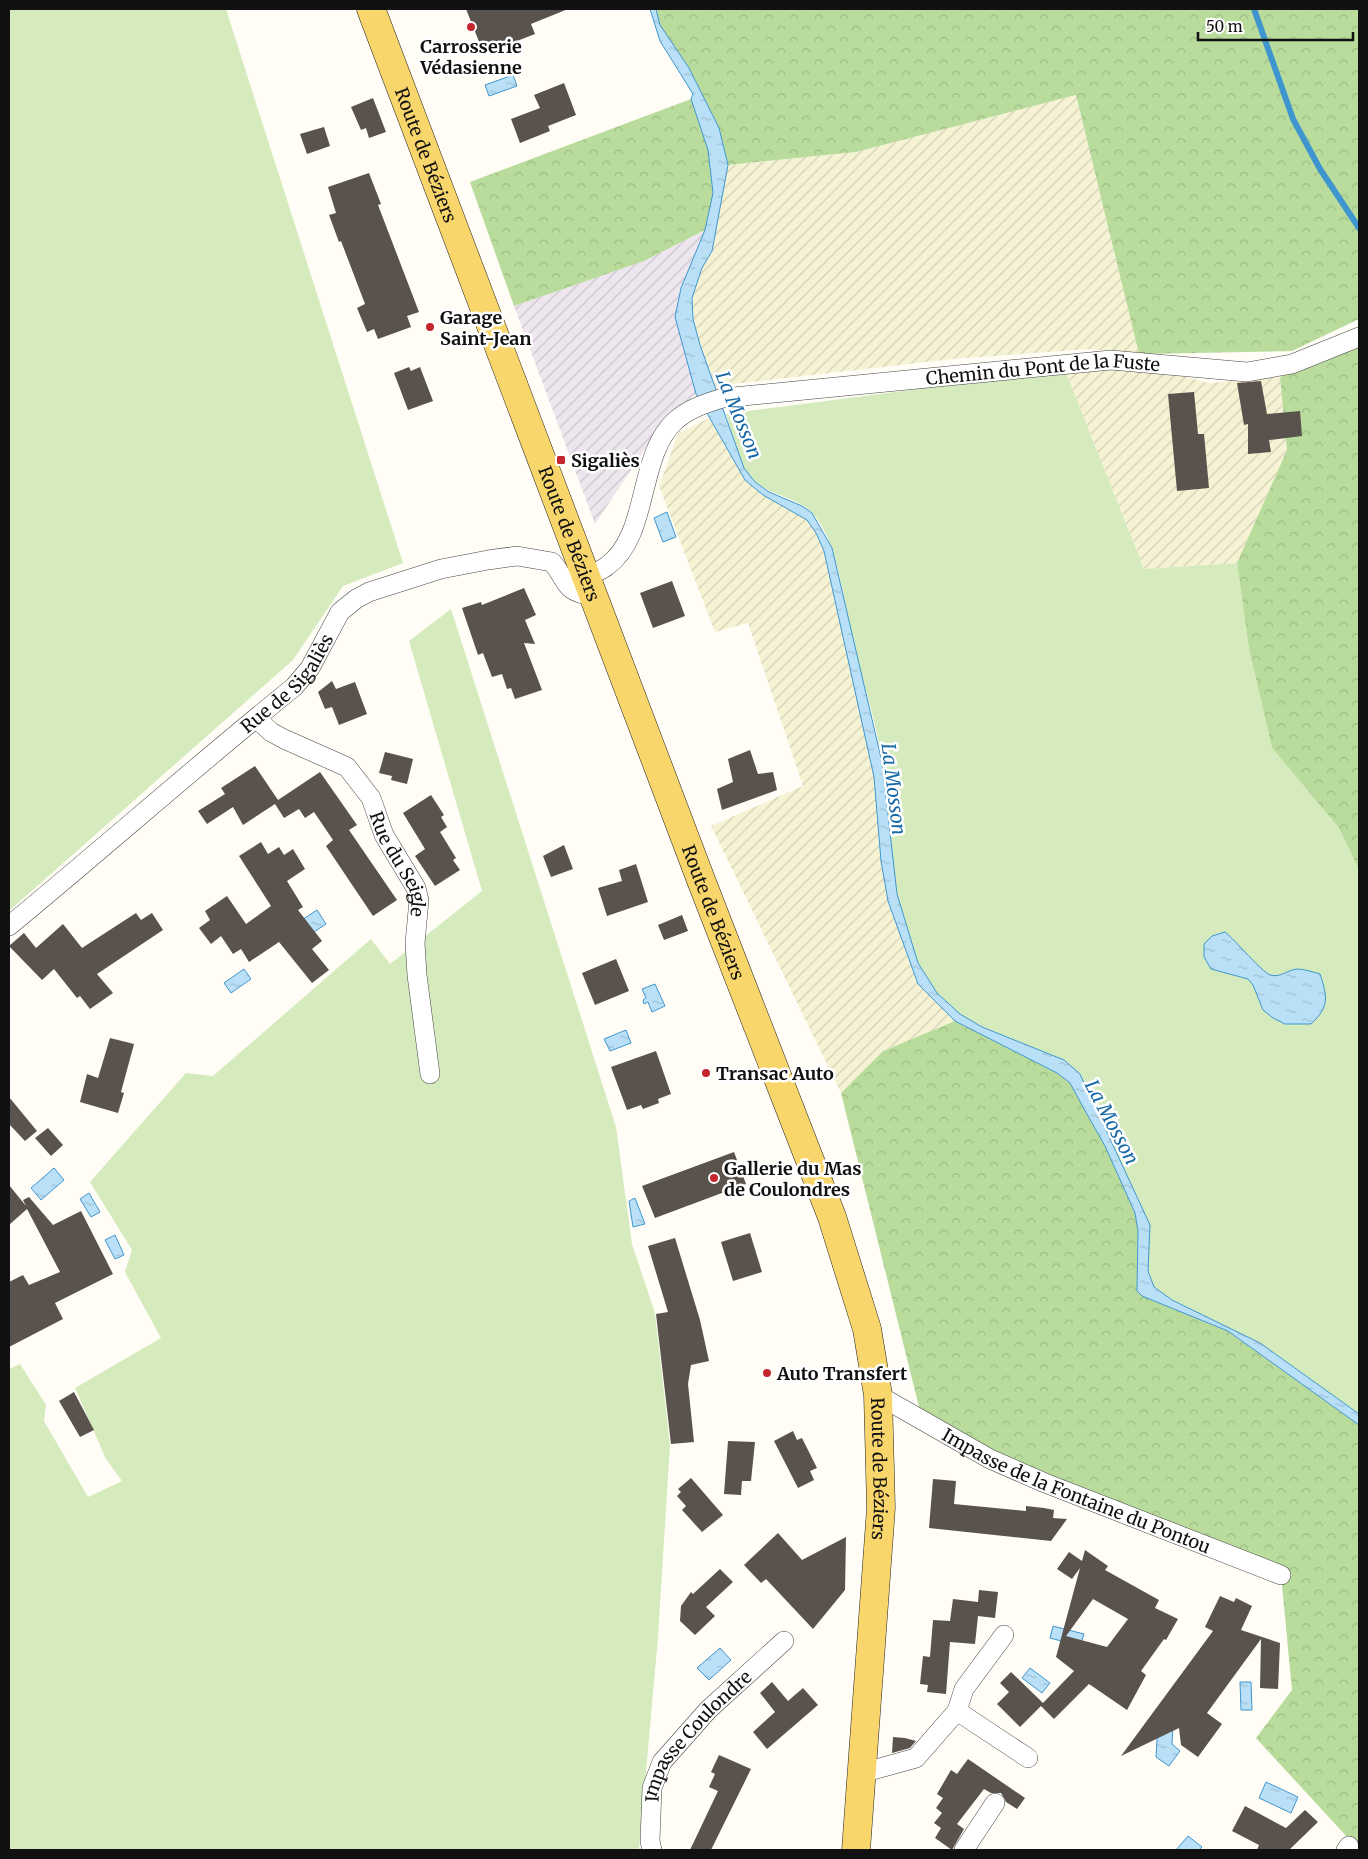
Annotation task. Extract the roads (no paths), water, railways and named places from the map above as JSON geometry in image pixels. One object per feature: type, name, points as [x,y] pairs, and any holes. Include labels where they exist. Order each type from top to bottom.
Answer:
[{"type":"main road","name":"Route de Béziers","points":[[370,9],[589,586],[832,1217],[867,1329],[878,1395],[881,1508],[856,1850]]},
{"type":"street","name":"Chemin du Pont de la Fuste","points":[[589,586],[623,547],[636,523],[660,439],[675,421],[697,406],[723,398],[1111,360],[1247,372],[1292,364],[1359,337]]},
{"type":"street","name":"Rue de Sigaliès","points":[[9,926],[294,687],[305,674],[340,612],[356,599],[368,592],[441,569],[518,556],[552,562],[568,588],[579,594],[589,586]]},
{"type":"street","name":"Rue du Seigle","points":[[256,718],[271,732],[284,739],[347,767],[371,798],[384,835],[416,888],[418,900],[415,943],[416,967],[430,1074]]},
{"type":"street","name":"Impasse de la Fontaine du Pontou","points":[[878,1395],[990,1459],[1045,1483],[1281,1575]]},
{"type":"street","points":[[862,1773],[916,1758],[957,1711],[964,1689],[1004,1635]]},
{"type":"street","name":"Impasse Coulondre","points":[[652,1850],[650,1841],[652,1788],[662,1762],[708,1710],[784,1640]]},
{"type":"street","points":[[957,1711],[1028,1758]]},
{"type":"street","points":[[964,1850],[995,1803]]},
{"type":"water","points":[[650,9],[656,9],[660,25],[689,68],[719,128],[728,165],[712,251],[702,268],[692,298],[693,319],[700,345],[744,468],[755,482],[769,492],[802,506],[812,513],[832,548],[882,762],[897,894],[918,963],[937,993],[960,1014],[982,1027],[1064,1060],[1080,1074],[1150,1225],[1148,1271],[1154,1287],[1172,1300],[1260,1343],[1359,1414],[1359,1425],[1228,1331],[1142,1296],[1137,1291],[1138,1231],[1135,1213],[1105,1146],[1070,1083],[1057,1073],[955,1021],[918,984],[888,901],[881,861],[874,777],[824,551],[816,533],[807,520],[763,495],[745,480],[696,394],[675,317],[681,288],[705,230],[713,193],[708,150],[691,99],[693,94],[660,41]]},
{"type":"water","points":[[513,75],[517,86],[489,96],[485,85]]},
{"type":"water","points":[[667,512],[676,537],[663,542],[654,518]]},
{"type":"water","points":[[317,910],[326,924],[297,943],[288,929]]},
{"type":"water","points":[[1225,932],[1270,975],[1281,975],[1297,969],[1320,974],[1325,990],[1325,1002],[1321,1012],[1311,1024],[1285,1024],[1273,1018],[1263,1010],[1253,985],[1248,979],[1211,969],[1204,957],[1204,944],[1212,936]]},
{"type":"water","points":[[244,969],[251,979],[231,993],[224,983]]},
{"type":"water","points":[[655,984],[665,1006],[652,1012],[648,1002],[644,1004],[643,1000],[646,998],[642,989]]},
{"type":"water","points":[[626,1030],[631,1043],[610,1051],[604,1039]]},
{"type":"water","points":[[54,1168],[64,1180],[41,1200],[31,1188]]},
{"type":"water","points":[[89,1193],[100,1212],[91,1217],[80,1199]]},
{"type":"water","points":[[635,1198],[645,1224],[633,1227],[629,1201]]},
{"type":"water","points":[[115,1235],[124,1255],[115,1259],[105,1240]]},
{"type":"water","points":[[1053,1626],[1084,1634],[1080,1646],[1050,1638]]},
{"type":"water","points":[[720,1648],[731,1660],[709,1680],[697,1668]]},
{"type":"water","points":[[1030,1668],[1050,1683],[1042,1693],[1022,1678]]},
{"type":"water","points":[[1240,1682],[1251,1682],[1252,1710],[1241,1710]]},
{"type":"water","points":[[1158,1724],[1173,1725],[1172,1744],[1180,1751],[1169,1766],[1156,1757]]},
{"type":"water","points":[[1266,1782],[1298,1797],[1291,1813],[1259,1798]]},
{"type":"water","points":[[1188,1836],[1202,1847],[1199,1850],[1176,1850]]},
{"type":"waterway","points":[[1254,9],[1293,119],[1320,169],[1359,228]]},
{"type":"place","name":"Carrosserie Védasienne","points":[[471,27]]},
{"type":"place","name":"Garage Saint-Jean","points":[[430,327]]},
{"type":"place","name":"Sigaliès","points":[[561,460]]},
{"type":"place","name":"Transac Auto","points":[[706,1073]]},
{"type":"place","name":"Gallerie du Mas de Coulondres","points":[[714,1178]]},
{"type":"place","name":"Auto Transfert","points":[[767,1373]]},
{"type":"water label","name":"La Mosson","points":[[739,415]]},
{"type":"water label","name":"La Mosson","points":[[894,789]]},
{"type":"water label","name":"La Mosson","points":[[1112,1122]]}]
